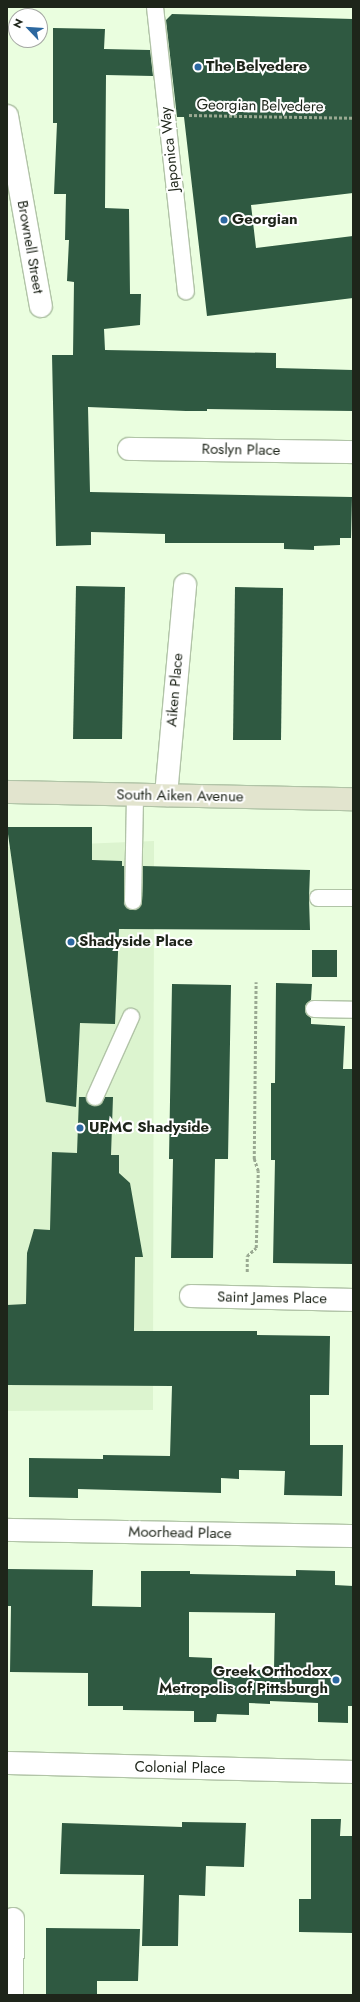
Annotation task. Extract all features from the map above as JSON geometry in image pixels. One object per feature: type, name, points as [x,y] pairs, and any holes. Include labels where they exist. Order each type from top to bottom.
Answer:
[{"type":"main road","name":"South Aiken Avenue","points":[[7,792],[353,799]]},
{"type":"street","name":"Brownell Street","points":[[7,116],[41,306]]},
{"type":"street","name":"Roslyn Place","points":[[129,449],[353,452]]},
{"type":"street","name":"Aiken Place","points":[[166,795],[185,585]]},
{"type":"street","name":"Saint James Place","points":[[191,1296],[353,1300]]},
{"type":"street","name":"Moorhead Place","points":[[7,1530],[353,1536]]},
{"type":"street","name":"Colonial Place","points":[[7,1763],[353,1772]]},
{"type":"street","points":[[12,1995],[13,1919]]},
{"type":"lane","name":"Japonica Way","points":[[155,7],[186,291]]},
{"type":"lane","points":[[124,795],[133,901]]},
{"type":"lane","points":[[318,898],[353,898]]},
{"type":"lane","points":[[314,1009],[353,1010]]},
{"type":"lane","points":[[95,1097],[131,1017]]},
{"type":"path","name":"Georgian Belvedere","points":[[166,115],[353,118]]},
{"type":"path","points":[[245,1298],[247,1256],[256,1248],[258,1171],[254,1159],[256,982]]},
{"type":"shaded area","name":"UPMC Shadyside","points":[[154,841],[153,1410],[7,1411],[7,847]]},
{"type":"building","points":[[172,14],[353,19],[353,193],[251,205],[256,248],[353,236],[353,298],[207,316],[184,117],[177,117],[166,20]]},
{"type":"building","points":[[53,28],[105,29],[104,49],[150,50],[153,76],[106,75],[105,208],[129,209],[130,294],[141,294],[140,325],[104,329],[105,350],[276,353],[276,368],[353,370],[353,411],[207,409],[207,411],[186,411],[88,407],[90,492],[352,497],[351,538],[340,538],[340,545],[314,546],[314,550],[284,549],[284,543],[165,543],[165,534],[91,532],[91,545],[56,546],[52,355],[73,355],[74,282],[67,281],[69,240],[65,240],[66,194],[54,194],[57,123],[53,123]]},
{"type":"building","points":[[76,586],[125,587],[122,739],[73,739]]},
{"type":"building","points":[[235,587],[283,588],[281,740],[233,740]]},
{"type":"building","name":"Shadyside Place","points":[[7,827],[92,827],[92,860],[122,861],[122,866],[124,866],[125,906],[132,910],[138,909],[142,902],[143,866],[310,870],[310,930],[119,929],[115,1024],[80,1023],[76,1107],[46,1102]]},
{"type":"building","points":[[312,950],[337,950],[337,977],[312,977]]},
{"type":"building","points":[[276,983],[312,984],[311,1000],[306,1004],[305,1009],[306,1014],[311,1018],[311,1024],[345,1026],[343,1069],[353,1069],[353,1264],[273,1263],[275,1160],[271,1160],[271,1083],[275,1083]]},
{"type":"building","points":[[172,984],[231,985],[228,1159],[215,1159],[213,1258],[171,1258],[173,1159],[169,1159]]},
{"type":"building","points":[[79,1097],[86,1097],[88,1103],[96,1106],[101,1104],[105,1097],[113,1097],[111,1155],[119,1155],[119,1173],[130,1183],[143,1257],[135,1257],[134,1331],[257,1331],[257,1335],[330,1336],[329,1395],[310,1395],[310,1445],[343,1445],[342,1496],[284,1495],[285,1471],[239,1470],[239,1479],[221,1478],[221,1493],[78,1489],[78,1498],[29,1497],[29,1458],[103,1459],[103,1455],[170,1456],[172,1386],[7,1385],[7,1305],[26,1304],[27,1253],[34,1229],[50,1230],[52,1152],[77,1153]]},
{"type":"building","points":[[7,1569],[93,1570],[92,1606],[141,1607],[141,1571],[190,1571],[190,1574],[296,1576],[296,1570],[335,1571],[335,1585],[353,1586],[353,1706],[348,1706],[348,1723],[318,1722],[318,1703],[270,1701],[270,1704],[249,1703],[249,1715],[217,1714],[216,1722],[194,1722],[194,1711],[123,1710],[123,1706],[88,1706],[88,1673],[10,1672],[11,1606],[7,1606]],"holes":[[[189,1612],[275,1613],[274,1670],[212,1669],[212,1658],[189,1657]]]},
{"type":"building","points":[[311,1819],[341,1819],[340,1836],[353,1836],[353,1933],[299,1932],[299,1899],[311,1899]]},
{"type":"building","points":[[182,1822],[246,1823],[244,1867],[206,1866],[205,1896],[179,1895],[178,1946],[142,1946],[144,1875],[60,1874],[62,1823],[182,1827]]},
{"type":"building","points":[[46,1928],[140,1929],[138,1981],[97,1981],[97,1995],[46,1995]]},
{"type":"place","name":"The Belvedere","points":[[198,67]]},
{"type":"place","name":"Georgian","points":[[224,220]]},
{"type":"place","name":"Shadyside Place","points":[[71,942]]},
{"type":"place","name":"UPMC Shadyside","points":[[80,1128]]},
{"type":"place","name":"Greek Orthodox Metropolis of Pittsburgh","points":[[336,1680]]}]
